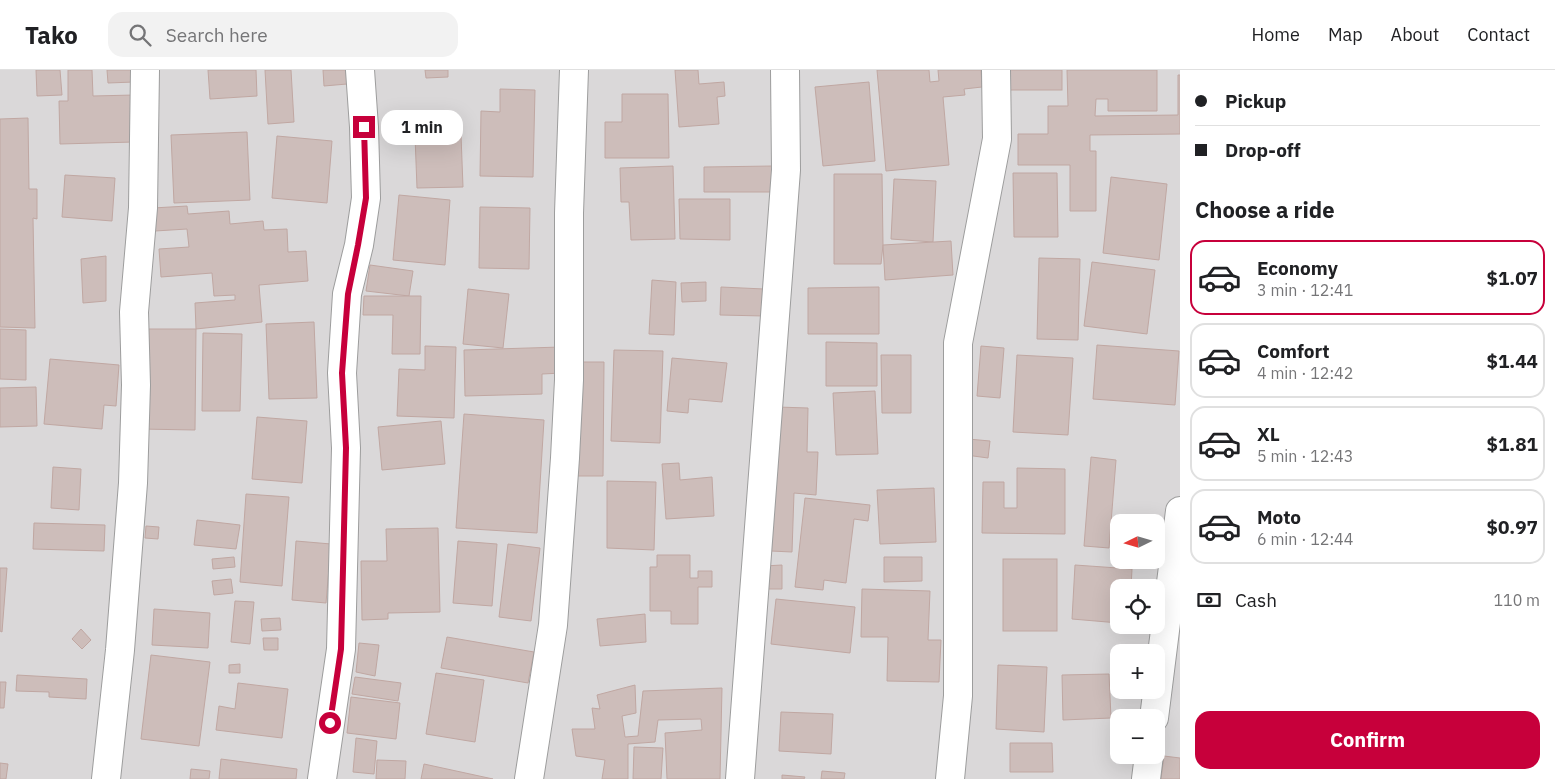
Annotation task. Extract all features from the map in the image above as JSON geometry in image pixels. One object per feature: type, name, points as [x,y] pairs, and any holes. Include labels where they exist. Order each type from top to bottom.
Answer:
[{"type":"street","points":[[106,779],[120,650],[133,483],[136,385],[134,312],[143,208],[145,70]]},
{"type":"street","points":[[322,779],[341,649],[346,448],[342,373],[348,294],[366,198],[360,70]]},
{"type":"street","points":[[529,779],[553,625],[565,458],[574,70]]},
{"type":"street","points":[[740,779],[786,170],[784,70]]},
{"type":"street","points":[[950,779],[958,696],[958,343],[996,139],[996,70]]},
{"type":"street","points":[[1155,709],[1180,511]]},
{"type":"street","points":[[1146,779],[1148,764]]},
{"type":"shaded area","points":[[0,70],[1180,70],[1180,779],[0,779]]},
{"type":"building","points":[[36,70],[60,70],[62,95],[37,96]]},
{"type":"building","points":[[68,70],[92,70],[93,96],[134,95],[134,142],[60,144],[59,101],[68,101]]},
{"type":"building","points":[[107,70],[133,70],[134,82],[108,83]]},
{"type":"building","points":[[208,70],[256,70],[257,96],[210,99]]},
{"type":"building","points":[[265,70],[291,70],[294,122],[268,124]]},
{"type":"building","points":[[323,70],[346,70],[347,84],[324,86]]},
{"type":"building","points":[[425,70],[448,70],[448,77],[426,78]]},
{"type":"building","points":[[675,70],[698,70],[699,84],[724,82],[725,96],[717,97],[719,124],[679,127]]},
{"type":"building","points":[[877,70],[929,70],[930,82],[939,81],[938,70],[981,70],[982,87],[964,89],[965,95],[943,97],[949,165],[886,171]]},
{"type":"building","points":[[1002,70],[1062,70],[1062,90],[1002,90]]},
{"type":"building","points":[[1067,70],[1157,70],[1157,111],[1108,111],[1108,99],[1096,99],[1095,116],[1178,115],[1178,75],[1180,75],[1180,134],[1090,135],[1090,151],[1096,151],[1096,211],[1070,211],[1070,165],[1018,165],[1018,134],[1048,134],[1048,106],[1068,106]]},
{"type":"building","points":[[869,82],[875,161],[823,166],[815,87]]},
{"type":"building","points":[[500,89],[535,90],[533,177],[480,176],[481,111],[500,112]]},
{"type":"building","points":[[622,94],[668,94],[669,158],[605,158],[605,122],[622,122]]},
{"type":"building","points":[[28,118],[29,189],[37,189],[37,219],[33,218],[35,328],[0,327],[0,119]]},
{"type":"building","points":[[247,132],[250,200],[174,203],[171,135]]},
{"type":"building","points":[[461,135],[463,187],[417,188],[415,136]]},
{"type":"building","points":[[277,136],[332,141],[327,203],[272,198]]},
{"type":"building","points":[[673,166],[675,239],[631,240],[629,202],[621,202],[620,168]]},
{"type":"building","points":[[773,166],[772,192],[704,192],[704,167]]},
{"type":"building","points":[[1013,173],[1057,173],[1058,237],[1014,237]]},
{"type":"building","points":[[834,174],[882,174],[883,245],[881,264],[834,264]]},
{"type":"building","points":[[65,175],[115,178],[112,221],[62,217]]},
{"type":"building","points":[[1111,177],[1167,184],[1159,260],[1103,253]]},
{"type":"building","points":[[894,179],[936,181],[933,242],[891,239]]},
{"type":"building","points":[[399,195],[450,200],[445,265],[393,260]]},
{"type":"building","points":[[679,199],[730,199],[730,240],[680,239]]},
{"type":"building","points":[[187,206],[188,214],[229,211],[230,224],[263,221],[264,230],[287,229],[288,252],[306,251],[308,281],[259,285],[262,322],[196,329],[195,303],[235,300],[235,295],[214,296],[212,273],[161,277],[159,249],[189,247],[187,229],[155,231],[153,208]]},
{"type":"building","points":[[480,207],[530,208],[529,269],[479,268]]},
{"type":"building","points":[[951,241],[953,275],[885,280],[883,245]]},
{"type":"building","points":[[106,256],[106,301],[83,303],[81,259]]},
{"type":"building","points":[[1039,258],[1080,259],[1078,340],[1037,339]]},
{"type":"building","points":[[1092,262],[1155,270],[1147,334],[1084,326]]},
{"type":"building","points":[[370,265],[413,271],[409,296],[366,291]]},
{"type":"building","points":[[652,280],[676,282],[674,335],[649,334]]},
{"type":"building","points":[[706,282],[706,301],[682,302],[681,283]]},
{"type":"building","points":[[721,287],[764,289],[764,316],[720,315]]},
{"type":"building","points":[[879,287],[879,334],[808,334],[808,288]]},
{"type":"building","points":[[468,289],[509,294],[503,348],[463,344]]},
{"type":"building","points":[[364,296],[421,296],[420,354],[392,354],[393,315],[363,315]]},
{"type":"building","points":[[314,322],[317,398],[269,399],[266,324]]},
{"type":"building","points":[[0,329],[26,330],[26,380],[0,379]]},
{"type":"building","points":[[141,329],[196,329],[195,430],[140,429]]},
{"type":"building","points":[[203,333],[242,334],[240,411],[202,411]]},
{"type":"building","points":[[826,342],[877,343],[877,386],[826,386]]},
{"type":"building","points":[[1097,345],[1179,351],[1175,405],[1093,399]]},
{"type":"building","points":[[425,346],[456,347],[454,418],[397,416],[399,369],[425,370]]},
{"type":"building","points":[[981,346],[1004,348],[1000,398],[977,396]]},
{"type":"building","points":[[561,347],[562,373],[542,374],[542,394],[465,396],[464,350]]},
{"type":"building","points":[[614,350],[663,351],[660,443],[611,441]]},
{"type":"building","points":[[881,355],[911,355],[911,413],[882,413]]},
{"type":"building","points":[[1017,355],[1073,358],[1068,435],[1013,432]]},
{"type":"building","points":[[672,358],[727,363],[722,402],[689,399],[688,413],[667,411]]},
{"type":"building","points":[[50,359],[119,365],[116,406],[104,405],[102,429],[44,424]]},
{"type":"building","points":[[576,362],[604,362],[603,476],[575,476]]},
{"type":"building","points":[[36,387],[37,426],[0,427],[0,388]]},
{"type":"building","points":[[875,391],[878,454],[836,455],[833,393]]},
{"type":"building","points":[[777,407],[808,408],[807,452],[818,452],[816,495],[794,493],[792,552],[771,551]]},
{"type":"building","points":[[464,414],[544,420],[537,533],[456,528]]},
{"type":"building","points":[[257,417],[307,421],[302,483],[252,479]]},
{"type":"building","points":[[441,421],[445,464],[382,470],[378,427]]},
{"type":"building","points":[[968,439],[990,441],[988,458],[966,455]]},
{"type":"building","points":[[1091,457],[1116,460],[1112,514],[1110,514],[1109,548],[1084,546]]},
{"type":"building","points":[[679,463],[680,480],[712,477],[714,516],[666,519],[662,464]]},
{"type":"building","points":[[53,467],[81,469],[79,510],[51,508]]},
{"type":"building","points":[[1017,468],[1065,469],[1065,534],[982,533],[983,482],[1004,482],[1004,508],[1017,508]]},
{"type":"building","points":[[607,481],[656,482],[654,550],[607,548]]},
{"type":"building","points":[[934,488],[936,542],[880,544],[877,490]]},
{"type":"building","points":[[246,494],[289,497],[282,586],[240,582]]},
{"type":"building","points":[[805,498],[870,505],[868,521],[854,519],[846,583],[824,580],[823,590],[795,587]]},
{"type":"building","points":[[197,520],[240,525],[236,549],[194,545]]},
{"type":"building","points":[[34,523],[105,525],[104,551],[33,549]]},
{"type":"building","points":[[146,526],[159,527],[158,539],[145,538]]},
{"type":"building","points":[[438,528],[440,612],[388,613],[388,619],[362,620],[361,561],[387,561],[386,529]]},
{"type":"building","points":[[296,541],[331,544],[326,603],[292,600]]},
{"type":"building","points":[[458,541],[497,544],[492,606],[453,603]]},
{"type":"building","points":[[508,544],[540,548],[531,621],[499,617]]},
{"type":"building","points":[[657,555],[690,555],[690,578],[698,578],[698,571],[712,571],[712,587],[698,587],[698,624],[671,624],[671,611],[650,611],[650,567],[657,567]]},
{"type":"building","points":[[234,557],[235,567],[213,569],[212,559]]},
{"type":"building","points":[[884,557],[922,557],[922,581],[884,582]]},
{"type":"building","points":[[1003,559],[1057,559],[1057,631],[1003,631]]},
{"type":"building","points":[[782,565],[782,589],[764,589],[764,566]]},
{"type":"building","points":[[1075,565],[1110,567],[1110,569],[1132,569],[1131,579],[1110,579],[1110,622],[1072,619]]},
{"type":"building","points":[[0,568],[7,568],[2,632],[0,631]]},
{"type":"building","points":[[231,579],[233,593],[214,595],[212,581]]},
{"type":"building","points":[[862,589],[930,591],[928,640],[941,640],[939,682],[887,681],[888,637],[861,637]]},
{"type":"building","points":[[776,599],[855,607],[850,653],[771,644]]},
{"type":"building","points":[[235,601],[254,602],[250,644],[231,642]]},
{"type":"building","points":[[154,609],[210,613],[208,648],[152,645]]},
{"type":"building","points":[[645,614],[646,642],[600,646],[597,619]]},
{"type":"building","points":[[280,618],[281,630],[262,631],[261,619]]},
{"type":"building","points":[[81,629],[91,640],[82,649],[72,639]]},
{"type":"building","points":[[447,637],[534,652],[528,683],[441,668]]},
{"type":"building","points":[[263,638],[278,638],[278,650],[264,650]]},
{"type":"building","points":[[359,643],[379,645],[375,676],[356,672]]},
{"type":"building","points":[[151,655],[210,662],[199,746],[141,739]]},
{"type":"building","points":[[240,664],[240,673],[229,673],[229,665]]},
{"type":"building","points":[[998,665],[1047,667],[1044,732],[996,729]]},
{"type":"building","points":[[436,673],[484,680],[475,742],[426,734]]},
{"type":"building","points":[[1109,674],[1110,718],[1063,720],[1062,675]]},
{"type":"building","points":[[17,675],[87,679],[86,699],[49,697],[49,692],[16,691]]},
{"type":"building","points":[[355,677],[401,683],[398,701],[352,694]]},
{"type":"building","points":[[0,682],[6,682],[4,708],[0,708]]},
{"type":"building","points":[[238,683],[288,689],[282,738],[216,730],[219,706],[235,709]]},
{"type":"building","points":[[635,685],[636,713],[622,716],[625,737],[638,736],[643,691],[722,688],[720,779],[667,779],[665,733],[702,730],[701,719],[658,720],[655,742],[628,744],[628,779],[602,779],[605,760],[576,756],[572,729],[595,729],[592,708],[600,709],[597,695]]},
{"type":"building","points":[[351,697],[400,703],[396,739],[347,733]]},
{"type":"building","points":[[781,712],[833,714],[831,754],[779,751]]},
{"type":"building","points":[[356,738],[377,741],[374,774],[353,772]]},
{"type":"building","points":[[1010,743],[1052,743],[1053,772],[1010,772]]},
{"type":"building","points":[[634,747],[663,748],[661,779],[633,779]]},
{"type":"building","points":[[1165,756],[1180,758],[1180,779],[1161,779]]},
{"type":"building","points":[[221,759],[297,769],[296,779],[219,779]]},
{"type":"building","points":[[377,760],[406,761],[405,779],[376,779]]},
{"type":"building","points":[[0,763],[8,764],[6,779],[0,779]]},
{"type":"building","points":[[424,764],[493,779],[421,779]]},
{"type":"building","points":[[191,769],[210,771],[209,779],[190,779]]},
{"type":"building","points":[[822,771],[845,773],[844,779],[821,779]]},
{"type":"building","points":[[782,775],[805,777],[804,779],[782,779]]},
{"type":"route","points":[[330,723],[341,649],[346,448],[342,373],[348,294],[366,198],[364,127]]}]
